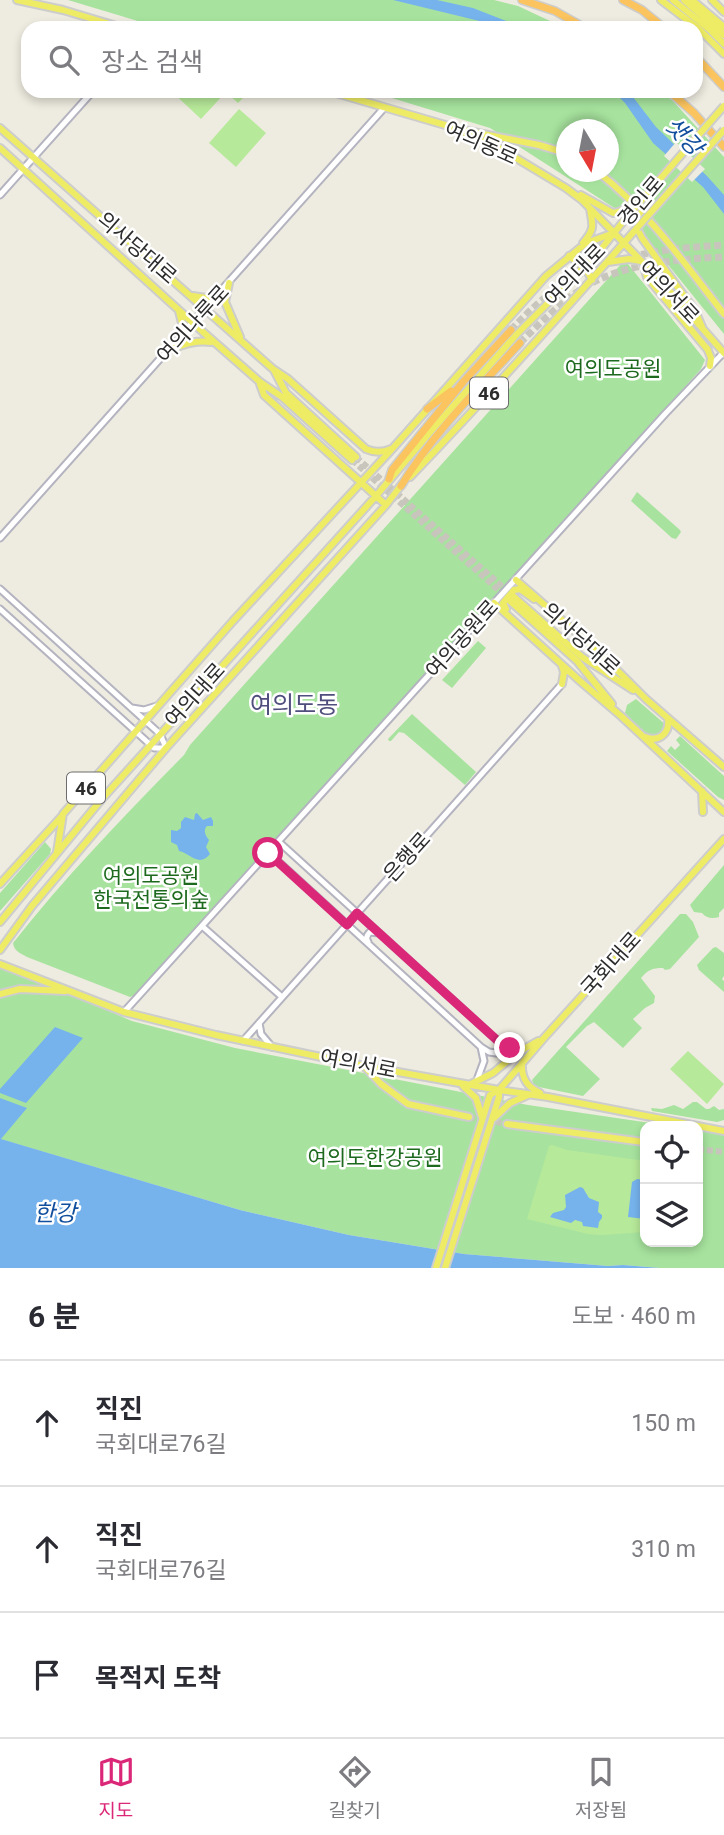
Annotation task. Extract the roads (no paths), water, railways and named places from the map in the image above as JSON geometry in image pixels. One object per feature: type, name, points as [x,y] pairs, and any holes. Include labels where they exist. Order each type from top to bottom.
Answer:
[{"type":"highway","points":[[522,0],[555,11],[573,21]]},
{"type":"highway","points":[[623,0],[655,21]]},
{"type":"highway","points":[[703,64],[724,87]]},
{"type":"highway","points":[[677,98],[724,147]]},
{"type":"highway","points":[[389,479],[391,470],[463,382],[511,330]]},
{"type":"highway","points":[[401,486],[417,460],[520,343]]},
{"type":"highway","points":[[428,409],[463,382]]},
{"type":"main road","points":[[17,0],[100,21]]},
{"type":"main road","points":[[661,0],[689,21]]},
{"type":"main road","points":[[673,0],[699,21]]},
{"type":"main road","points":[[684,0],[724,35]]},
{"type":"main road","points":[[692,0],[724,27]]},
{"type":"main road","points":[[712,0],[724,12]]},
{"type":"main road","points":[[703,24],[724,44]]},
{"type":"main road","points":[[703,33],[724,54]]},
{"type":"main road","name":"여의동로","points":[[352,98],[452,127],[501,149],[582,200],[614,233]]},
{"type":"main road","name":"경인로","points":[[614,233],[724,106]]},
{"type":"main road","points":[[452,127],[556,150]]},
{"type":"main road","name":"의사당대로","points":[[0,128],[31,160],[366,449],[384,452],[393,448]]},
{"type":"main road","name":"경인로","points":[[623,243],[724,130]]},
{"type":"main road","name":"의사당대로","points":[[0,148],[213,342],[354,459],[286,393],[273,369]]},
{"type":"main road","points":[[611,182],[627,195],[658,230],[724,314]]},
{"type":"main road","points":[[565,188],[611,213],[630,208],[643,197]]},
{"type":"main road","points":[[590,209],[592,231],[569,256],[584,267],[592,280]]},
{"type":"main road","points":[[637,228],[695,311],[702,327]]},
{"type":"main road","name":"여의서로","points":[[614,233],[724,353]]},
{"type":"main road","name":"여의대로","points":[[0,884],[248,603],[393,448],[546,275],[586,243],[614,233]]},
{"type":"main road","name":"여의대로","points":[[0,922],[150,744],[376,496],[517,334],[598,253],[614,233]]},
{"type":"main road","name":"여의대로","points":[[0,950],[32,906],[166,747],[623,243]]},
{"type":"main road","points":[[608,262],[629,259],[642,262],[647,277],[708,350]]},
{"type":"main road","points":[[658,278],[708,350],[710,366]]},
{"type":"main road","points":[[229,283],[225,302],[243,342]]},
{"type":"main road","points":[[191,296],[205,298],[221,292]]},
{"type":"main road","points":[[178,309],[182,323],[181,337]]},
{"type":"main road","points":[[171,349],[189,342],[213,342]]},
{"type":"main road","name":"의사당대로","points":[[260,382],[264,395],[386,505]]},
{"type":"main road","name":"의사당대로","points":[[516,580],[724,767]]},
{"type":"main road","points":[[519,626],[503,606],[514,590],[520,589],[542,603]]},
{"type":"main road","name":"의사당대로","points":[[621,716],[577,661],[512,598],[582,657],[646,699]]},
{"type":"main road","name":"의사당대로","points":[[494,603],[724,812]]},
{"type":"main road","points":[[562,664],[562,684],[580,681]]},
{"type":"main road","points":[[643,737],[649,740],[659,738],[669,726],[668,718]]},
{"type":"main road","points":[[702,791],[703,812]]},
{"type":"main road","points":[[711,800],[724,803]]},
{"type":"main road","name":"46","points":[[57,854],[63,814]]},
{"type":"main road","name":"국회대로","points":[[436,1268],[491,1095],[499,1090],[724,839]]},
{"type":"main road","name":"여의서로","points":[[0,964],[124,1012],[243,1041],[364,1066],[548,1097],[724,1131]]},
{"type":"main road","points":[[0,994],[20,989],[70,992]]},
{"type":"main road","points":[[467,1085],[492,1073],[543,1039]]},
{"type":"main road","points":[[522,1063],[527,1085],[548,1097]]},
{"type":"main road","points":[[364,1066],[381,1084],[408,1104],[469,1117]]},
{"type":"main road","points":[[458,1083],[476,1098],[482,1121]]},
{"type":"main road","name":"국회대로","points":[[446,1268],[488,1137],[499,1090]]},
{"type":"main road","points":[[493,1119],[510,1103],[531,1094]]},
{"type":"main road","points":[[507,1124],[640,1141]]},
{"type":"street","points":[[0,195],[87,98]]},
{"type":"street","name":"여의나루로","points":[[0,538],[384,108]]},
{"type":"street","name":"여의공원로","points":[[124,1012],[724,353]]},
{"type":"street","points":[[0,589],[160,734],[166,747],[154,747],[136,733],[0,609]]},
{"type":"street","name":"은행로","points":[[243,1041],[562,684]]},
{"type":"street","points":[[132,708],[144,710],[160,705]]},
{"type":"street","points":[[279,842],[499,1042],[510,1048],[523,1050]]},
{"type":"street","points":[[268,853],[481,1047],[495,1053],[501,1048],[499,1042]]},
{"type":"street","points":[[325,905],[333,901],[335,893]]},
{"type":"street","points":[[202,926],[282,997]]},
{"type":"street","points":[[370,946],[367,941],[368,934],[379,933]]},
{"type":"street","points":[[260,1022],[258,1025],[261,1034],[272,1046]]},
{"type":"street","points":[[477,1082],[484,1061],[481,1047]]},
{"type":"water","points":[[393,0],[437,0],[473,8],[506,21],[480,21]]},
{"type":"water","points":[[620,98],[634,98],[656,127],[724,195],[724,214],[703,187],[653,143]]},
{"type":"water","points":[[197,813],[203,820],[211,817],[213,821],[213,826],[207,826],[205,831],[209,840],[206,847],[210,854],[202,860],[179,851],[177,845],[171,842],[171,830],[177,831],[181,828],[185,817],[194,820]]},
{"type":"water","points":[[55,1027],[83,1038],[26,1103],[0,1093],[0,1089]]},
{"type":"water","name":"한강","points":[[0,1098],[27,1108],[1,1139],[240,1210],[349,1235],[464,1254],[660,1268],[0,1268]]},
{"type":"water","points":[[640,1179],[640,1218],[628,1217],[632,1182]]},
{"type":"water","points":[[580,1187],[589,1198],[599,1202],[598,1212],[602,1218],[598,1228],[583,1226],[582,1222],[575,1220],[571,1223],[550,1217],[553,1213],[564,1210],[565,1195]]},
{"type":"tunnel","points":[[631,257],[665,250],[724,245]]},
{"type":"tunnel","points":[[520,343],[569,298],[610,275],[648,265],[724,257]]},
{"type":"tunnel","points":[[511,330],[531,309],[566,282],[606,264]]},
{"type":"tunnel","points":[[356,457],[513,596]]},
{"type":"tunnel","points":[[352,460],[505,596]]},
{"type":"tunnel","points":[[469,1117],[507,1124]]},
{"type":"tunnel","points":[[703,1150],[724,1152]]},
{"type":"district","name":"여의도동","points":[[294,705]]},
{"type":"water label","name":"샛강","points":[[684,136]]},
{"type":"park label","name":"여의도공원","points":[[613,369]]},
{"type":"park label","name":"여의도공원 한국전통의숲","points":[[151,888]]},
{"type":"park label","name":"여의도한강공원","points":[[375,1158]]}]
